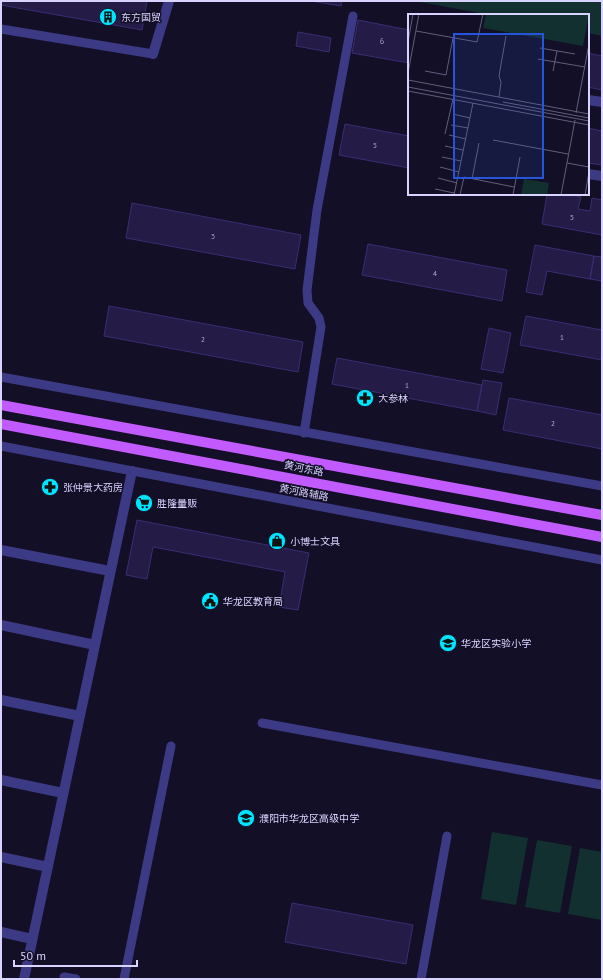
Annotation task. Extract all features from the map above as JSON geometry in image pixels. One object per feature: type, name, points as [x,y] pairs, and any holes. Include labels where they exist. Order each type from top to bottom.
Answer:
[{"type":"main road","name":"黄河东路","points":[[1,405],[602,515]]},
{"type":"main road","name":"黄河东路","points":[[1,424],[602,537]]},
{"type":"street","points":[[153,54],[169,1]]},
{"type":"street","points":[[589,100],[602,102]]},
{"type":"street","points":[[589,174],[602,176]]},
{"type":"street","points":[[24,979],[132,470]]},
{"type":"street","points":[[1,550],[110,571]]},
{"type":"street","points":[[1,625],[95,645]]},
{"type":"street","points":[[1,700],[80,716]]},
{"type":"street","points":[[1,780],[63,793]]},
{"type":"street","points":[[1,857],[48,867]]},
{"type":"street","points":[[1,932],[32,939]]},
{"type":"lane","points":[[304,433],[321,327],[319,318],[308,303],[307,290],[317,210],[353,16]]},
{"type":"lane","points":[[1,29],[153,54]]},
{"type":"lane","points":[[1,377],[602,486]]},
{"type":"lane","name":"黄河路辅路","points":[[1,446],[602,560]]},
{"type":"lane","points":[[262,723],[602,785]]},
{"type":"lane","points":[[124,979],[171,746]]},
{"type":"lane","points":[[421,979],[447,836]]},
{"type":"lane","points":[[64,979],[64,977],[76,979]]},
{"type":"green space","points":[[415,1],[602,1],[602,36],[589,33],[589,14],[485,14]]},
{"type":"green space","points":[[492,832],[528,838],[516,905],[481,899]]},
{"type":"green space","points":[[537,840],[572,846],[560,913],[525,907]]},
{"type":"green space","points":[[580,848],[602,852],[602,920],[568,914]]},
{"type":"building","name":"东方国贸","points":[[1,1],[147,1],[142,30],[1,5]]},
{"type":"building","points":[[311,1],[342,1],[341,6]]},
{"type":"building","points":[[358,20],[408,30],[408,63],[352,53]]},
{"type":"building","points":[[298,32],[331,38],[329,52],[296,46]]},
{"type":"building","points":[[589,53],[602,56],[602,90],[589,87]]},
{"type":"building","points":[[345,124],[408,136],[408,168],[339,155]]},
{"type":"building","points":[[589,128],[602,131],[602,165],[589,163]]},
{"type":"building","points":[[547,195],[572,195],[581,197],[578,209],[590,211],[592,198],[602,200],[602,235],[542,224]]},
{"type":"building","points":[[132,203],[301,235],[295,269],[126,238]]},
{"type":"building","points":[[368,244],[507,270],[502,301],[362,275]]},
{"type":"building","points":[[535,245],[594,256],[590,279],[547,271],[542,295],[526,292]]},
{"type":"building","points":[[594,256],[602,257],[602,281],[590,279]]},
{"type":"building","points":[[109,306],[303,342],[298,372],[104,336]]},
{"type":"building","points":[[526,316],[602,330],[602,360],[520,345]]},
{"type":"building","points":[[489,328],[511,333],[503,373],[481,369]]},
{"type":"building","points":[[337,358],[482,385],[477,411],[332,384]]},
{"type":"building","points":[[483,380],[502,383],[496,415],[477,411]]},
{"type":"building","points":[[509,398],[602,415],[602,449],[503,430]]},
{"type":"building","points":[[137,520],[309,553],[298,610],[279,607],[285,572],[153,547],[147,579],[126,575]]},
{"type":"building","points":[[292,903],[413,925],[406,964],[285,942]]},
{"type":"place","name":"东方国贸","points":[[108,17]]},
{"type":"place","name":"大参林","points":[[365,398]]},
{"type":"place","name":"张仲景大药房","points":[[50,487]]},
{"type":"place","name":"胜隆量贩","points":[[144,503]]},
{"type":"place","name":"小博士文具","points":[[277,541]]},
{"type":"place","name":"华龙区教育局","points":[[210,601]]},
{"type":"place","name":"华龙区实验小学","points":[[448,643]]},
{"type":"place","name":"濮阳市华龙区高级中学","points":[[246,818]]}]
